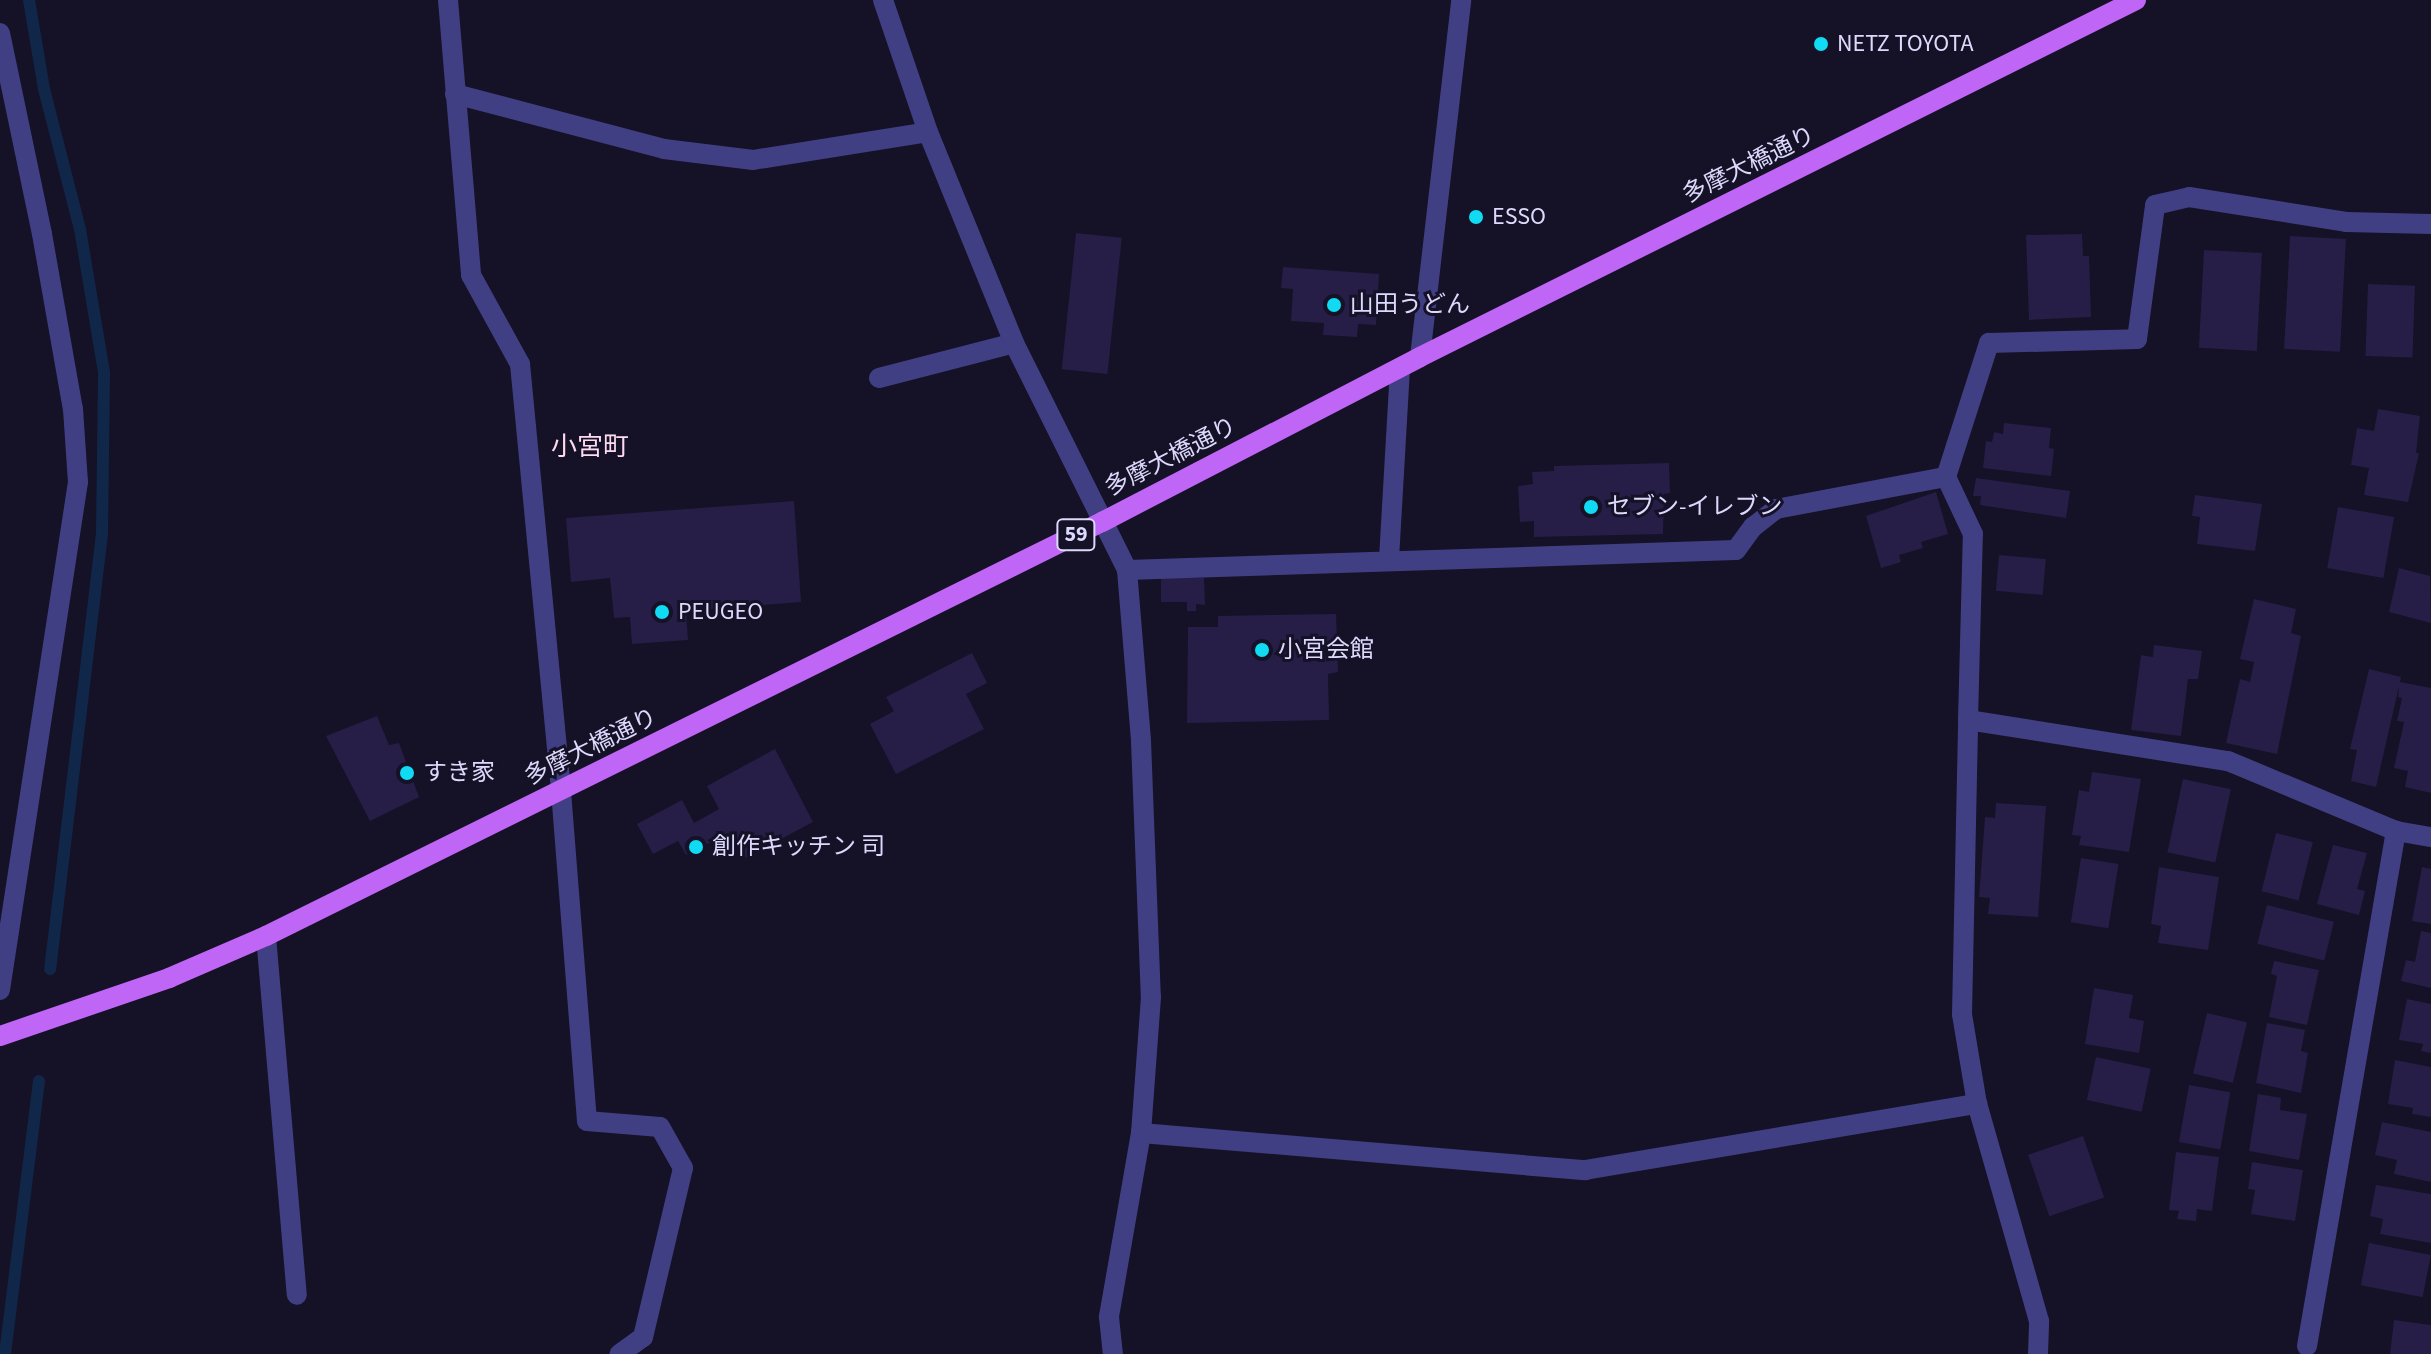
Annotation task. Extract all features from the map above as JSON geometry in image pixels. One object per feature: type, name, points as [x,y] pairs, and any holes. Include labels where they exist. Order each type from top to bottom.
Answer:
[{"type":"main road","name":"多摩大橋通り","points":[[0,1036],[169,978],[266,936],[1102,522],[1420,357],[2136,0]]},
{"type":"street","points":[[448,0],[471,275],[520,364],[561,791],[587,1121],[660,1127],[683,1168],[643,1337],[620,1354]]},
{"type":"street","points":[[883,0],[928,132],[1014,343],[1127,570],[1141,741],[1151,997],[1141,1133],[1109,1317],[1113,1354]]},
{"type":"street","points":[[1420,357],[1461,0]]},
{"type":"street","points":[[0,33],[68,380],[78,482],[0,990]]},
{"type":"street","points":[[455,94],[664,149],[753,160],[928,132]]},
{"type":"street","points":[[2038,1354],[2039,1321],[1977,1104],[1962,1014],[1973,534],[1946,477],[1989,343],[2137,339],[2155,205],[2189,197],[2346,222],[2431,224]]},
{"type":"street","points":[[879,378],[1014,343]]},
{"type":"street","points":[[1389,559],[1400,369]]},
{"type":"street","points":[[1127,570],[1736,550],[1753,527],[1776,509],[1946,477]]},
{"type":"street","points":[[1968,720],[2228,761],[2396,831],[2431,837]]},
{"type":"street","points":[[2307,1346],[2396,831]]},
{"type":"street","points":[[266,936],[297,1295]]},
{"type":"street","points":[[1141,1133],[1585,1170],[1977,1104]]},
{"type":"building","points":[[1076,233],[1122,238],[1107,374],[1062,369]]},
{"type":"building","points":[[2082,234],[2083,256],[2089,256],[2091,317],[2029,320],[2026,235]]},
{"type":"building","points":[[2290,236],[2346,239],[2340,352],[2284,349]]},
{"type":"building","points":[[2204,250],[2262,253],[2257,351],[2199,348]]},
{"type":"building","name":"山田うどん","points":[[1283,267],[1379,274],[1376,325],[1358,324],[1357,337],[1323,335],[1324,323],[1291,321],[1293,289],[1281,288]]},
{"type":"building","points":[[2368,284],[2415,286],[2412,358],[2365,356]]},
{"type":"building","points":[[2378,409],[2420,416],[2416,453],[2419,453],[2408,502],[2364,495],[2369,468],[2351,465],[2357,428],[2374,431]]},
{"type":"building","points":[[2004,423],[2051,428],[2049,448],[2054,449],[2051,476],[1983,468],[1986,441],[1992,442],[1994,432],[2003,434]]},
{"type":"building","name":"セブン-イレブン","points":[[1669,463],[1670,493],[1664,494],[1663,534],[1534,537],[1534,521],[1520,522],[1518,486],[1533,484],[1532,472],[1554,471],[1554,466]]},
{"type":"building","points":[[1976,478],[2070,491],[2066,518],[1980,505],[1981,496],[1973,496]]},
{"type":"building","points":[[1936,492],[1948,534],[1921,542],[1923,548],[1899,555],[1901,562],[1881,568],[1866,516]]},
{"type":"building","points":[[2195,495],[2262,504],[2255,551],[2197,544],[2200,517],[2192,516]]},
{"type":"building","points":[[794,501],[801,602],[686,611],[688,640],[632,644],[630,617],[614,618],[610,578],[571,582],[566,518]]},
{"type":"building","points":[[2338,507],[2394,517],[2383,578],[2327,568]]},
{"type":"building","points":[[1999,555],[2046,559],[2043,595],[1996,591]]},
{"type":"building","points":[[2399,568],[2430,576],[2431,623],[2389,612]]},
{"type":"building","points":[[1161,578],[1204,578],[1205,605],[1196,604],[1196,611],[1187,611],[1187,602],[1161,602]]},
{"type":"building","points":[[2254,599],[2296,609],[2291,633],[2301,636],[2277,754],[2226,743],[2240,679],[2250,682],[2254,662],[2240,659]]},
{"type":"building","name":"小宮会館","points":[[1336,614],[1338,672],[1328,674],[1329,720],[1187,723],[1188,627],[1218,627],[1218,616]]},
{"type":"building","points":[[2154,645],[2202,651],[2198,679],[2188,679],[2181,736],[2131,730],[2141,655],[2153,657]]},
{"type":"building","points":[[972,653],[987,683],[966,694],[984,729],[896,774],[870,724],[894,711],[886,697]]},
{"type":"building","points":[[2369,669],[2401,677],[2400,682],[2431,688],[2431,793],[2405,787],[2408,771],[2394,768],[2404,722],[2397,721],[2402,698],[2398,697],[2399,686],[2376,787],[2351,781],[2357,750],[2350,749]]},
{"type":"building","points":[[377,716],[389,745],[399,743],[419,797],[370,821],[326,736]]},
{"type":"building","points":[[775,749],[813,822],[743,859],[728,833],[686,855],[678,841],[653,854],[637,824],[682,800],[694,823],[719,809],[707,786]]},
{"type":"building","points":[[2092,772],[2141,779],[2129,852],[2079,845],[2081,836],[2072,835],[2079,790],[2089,792]]},
{"type":"building","points":[[2183,779],[2231,789],[2215,863],[2167,852]]},
{"type":"building","points":[[1996,803],[2046,806],[2038,917],[1988,914],[1990,898],[1979,897],[1985,817],[1995,818]]},
{"type":"building","points":[[2276,833],[2313,842],[2298,900],[2261,891]]},
{"type":"building","points":[[2333,845],[2367,853],[2357,889],[2365,891],[2359,915],[2317,904]]},
{"type":"building","points":[[2081,858],[2119,864],[2108,928],[2071,922]]},
{"type":"building","points":[[2159,867],[2219,877],[2208,950],[2158,943],[2161,926],[2151,924]]},
{"type":"building","points":[[2422,867],[2431,869],[2431,924],[2412,921]]},
{"type":"building","points":[[2267,905],[2334,922],[2324,961],[2257,944]]},
{"type":"building","points":[[2421,931],[2431,933],[2431,988],[2401,981],[2406,960],[2415,962]]},
{"type":"building","points":[[2274,961],[2319,970],[2307,1025],[2269,1017],[2277,976],[2271,974]]},
{"type":"building","points":[[2094,988],[2133,995],[2129,1018],[2144,1021],[2139,1053],[2085,1044]]},
{"type":"building","points":[[2407,999],[2431,1004],[2431,1053],[2421,1051],[2423,1044],[2399,1040]]},
{"type":"building","points":[[2207,1013],[2247,1022],[2233,1083],[2193,1073]]},
{"type":"building","points":[[2267,1023],[2305,1030],[2301,1051],[2308,1053],[2301,1093],[2256,1083]]},
{"type":"building","points":[[2096,1057],[2151,1069],[2142,1112],[2087,1100]]},
{"type":"building","points":[[2395,1060],[2431,1067],[2431,1117],[2412,1114],[2413,1108],[2388,1104]]},
{"type":"building","points":[[2189,1085],[2230,1092],[2220,1149],[2179,1142]]},
{"type":"building","points":[[2258,1094],[2281,1098],[2280,1110],[2307,1114],[2299,1160],[2249,1151]]},
{"type":"building","points":[[2382,1122],[2431,1132],[2431,1182],[2394,1174],[2397,1160],[2375,1155]]},
{"type":"building","points":[[2083,1136],[2104,1197],[2049,1216],[2028,1155]]},
{"type":"building","points":[[2176,1152],[2219,1157],[2212,1211],[2197,1209],[2196,1221],[2177,1219],[2179,1211],[2169,1210]]},
{"type":"building","points":[[2252,1162],[2303,1170],[2295,1221],[2251,1214],[2255,1190],[2248,1189]]},
{"type":"building","points":[[2376,1185],[2431,1194],[2431,1243],[2380,1234],[2383,1219],[2370,1216]]},
{"type":"building","points":[[2369,1243],[2431,1255],[2423,1297],[2361,1285]]},
{"type":"building","points":[[2394,1320],[2431,1325],[2431,1354],[2390,1354]]},
{"type":"waterway","points":[[29,0],[44,89],[80,229],[104,373],[102,534],[50,969]]},
{"type":"waterway","points":[[5,1354],[39,1081]]},
{"type":"place","name":"NETZ TOYOTA","points":[[1821,44]]},
{"type":"place","name":"ESSO","points":[[1476,217]]},
{"type":"place","name":"山田うどん","points":[[1334,305]]},
{"type":"place","name":"セブン-イレブン","points":[[1591,507]]},
{"type":"place","name":"PEUGEO","points":[[662,612]]},
{"type":"place","name":"小宮会館","points":[[1262,650]]},
{"type":"place","name":"すき家","points":[[407,773]]},
{"type":"place","name":"創作キッチン 司","points":[[696,847]]},
{"type":"district","name":"小宮町","points":[[590,447]]}]
